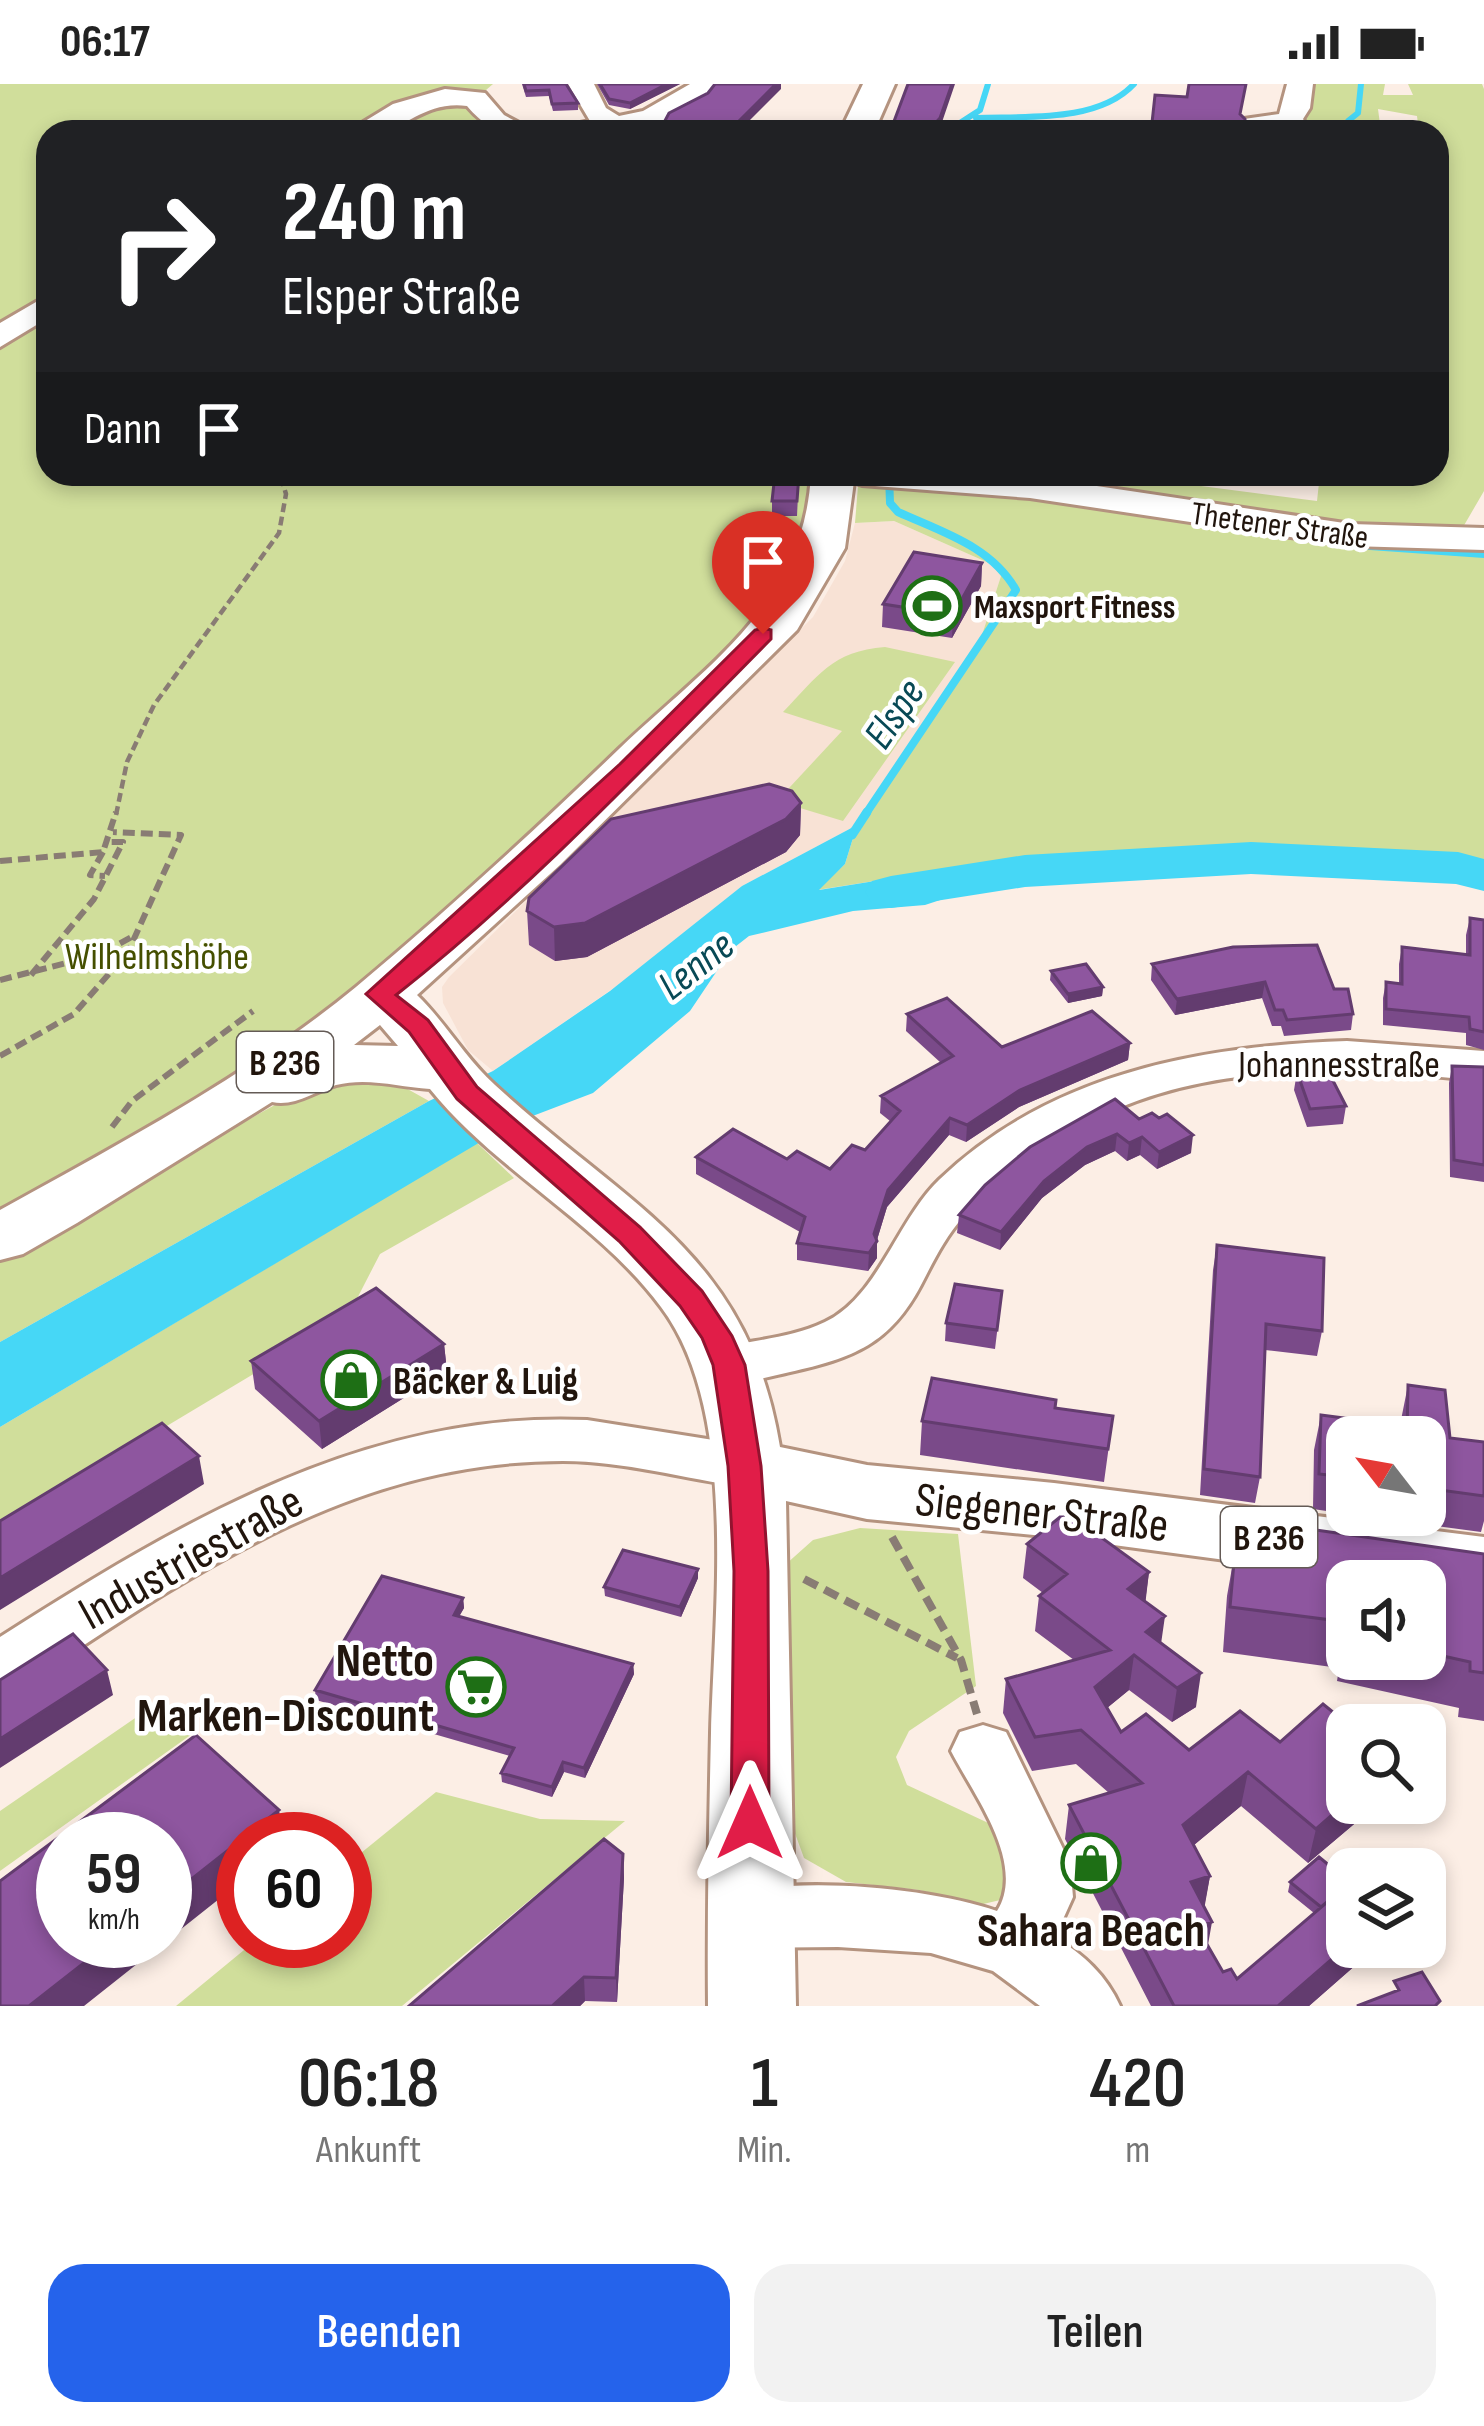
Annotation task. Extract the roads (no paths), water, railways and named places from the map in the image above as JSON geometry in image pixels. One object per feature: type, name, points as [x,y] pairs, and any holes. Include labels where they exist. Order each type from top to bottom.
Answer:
[{"type":"main road","points":[[863,120],[880,84]]},
{"type":"main road","points":[[405,1049],[425,959],[612,785],[780,616],[813,570],[822,548],[831,486]]},
{"type":"main road","points":[[0,1238],[188,1128],[307,1073],[405,1049]]},
{"type":"main road","points":[[405,1049],[630,1234],[691,1299],[729,1365],[745,1466],[751,1571],[752,2006]]},
{"type":"main road","name":"Siegener Straße","points":[[745,1466],[867,1492],[1054,1510],[1484,1566]]},
{"type":"street","points":[[581,84],[595,113],[614,120]]},
{"type":"street","points":[[645,120],[709,84]]},
{"type":"street","points":[[1294,120],[1300,84]]},
{"type":"street","points":[[382,120],[429,99],[458,95],[476,99],[493,120]]},
{"type":"street","points":[[0,337],[36,312]]},
{"type":"street","name":"Thetener Straße","points":[[1020,486],[1351,535],[1484,539]]},
{"type":"street","name":"Johannesstraße","points":[[729,1365],[828,1342],[862,1327],[884,1303],[920,1237],[971,1179],[1044,1124],[1130,1084],[1210,1063],[1312,1054],[1484,1066]]},
{"type":"street","name":"Industriestraße","points":[[0,1668],[237,1520],[319,1483],[407,1458],[494,1441],[567,1440],[745,1466]]},
{"type":"street","points":[[983,1751],[1036,1858],[1040,1880],[1039,1900],[1013,1947]]},
{"type":"street","points":[[750,1918],[896,1919],[971,1933],[1013,1947],[1060,1976],[1084,2006]]},
{"type":"water","points":[[857,825],[845,864],[819,890],[881,880],[1001,880],[925,905],[853,911],[749,936],[731,950],[690,1011],[593,1093],[509,1125],[0,1427],[0,1342],[429,1101],[493,1071],[610,991],[742,886]]},
{"type":"waterway","points":[[965,120],[980,110],[988,84]]},
{"type":"waterway","points":[[976,118],[1081,111],[1119,97],[1134,84]]},
{"type":"waterway","name":"Elspe","points":[[1349,120],[1358,113],[1361,84]]},
{"type":"waterway","name":"Elspe","points":[[867,813],[1016,590],[979,551],[898,512],[890,503],[889,486]]},
{"type":"waterway","points":[[1370,546],[1484,554]]},
{"type":"waterway","name":"Elspe","points":[[852,835],[867,813]]},
{"type":"waterway","name":"Lenne","points":[[891,892],[1025,871],[1251,858],[1458,868],[1484,875]]},
{"type":"place","name":"Maxsport Fitness","points":[[932,606]]},
{"type":"place","name":"Bäcker & Luig","points":[[351,1380]]},
{"type":"place","name":"Netto Marken-Discount","points":[[476,1687]]},
{"type":"place","name":"Sahara Beach","points":[[1091,1863]]},
{"type":"park label","name":"Wilhelmshöhe","points":[[157,955]]}]
